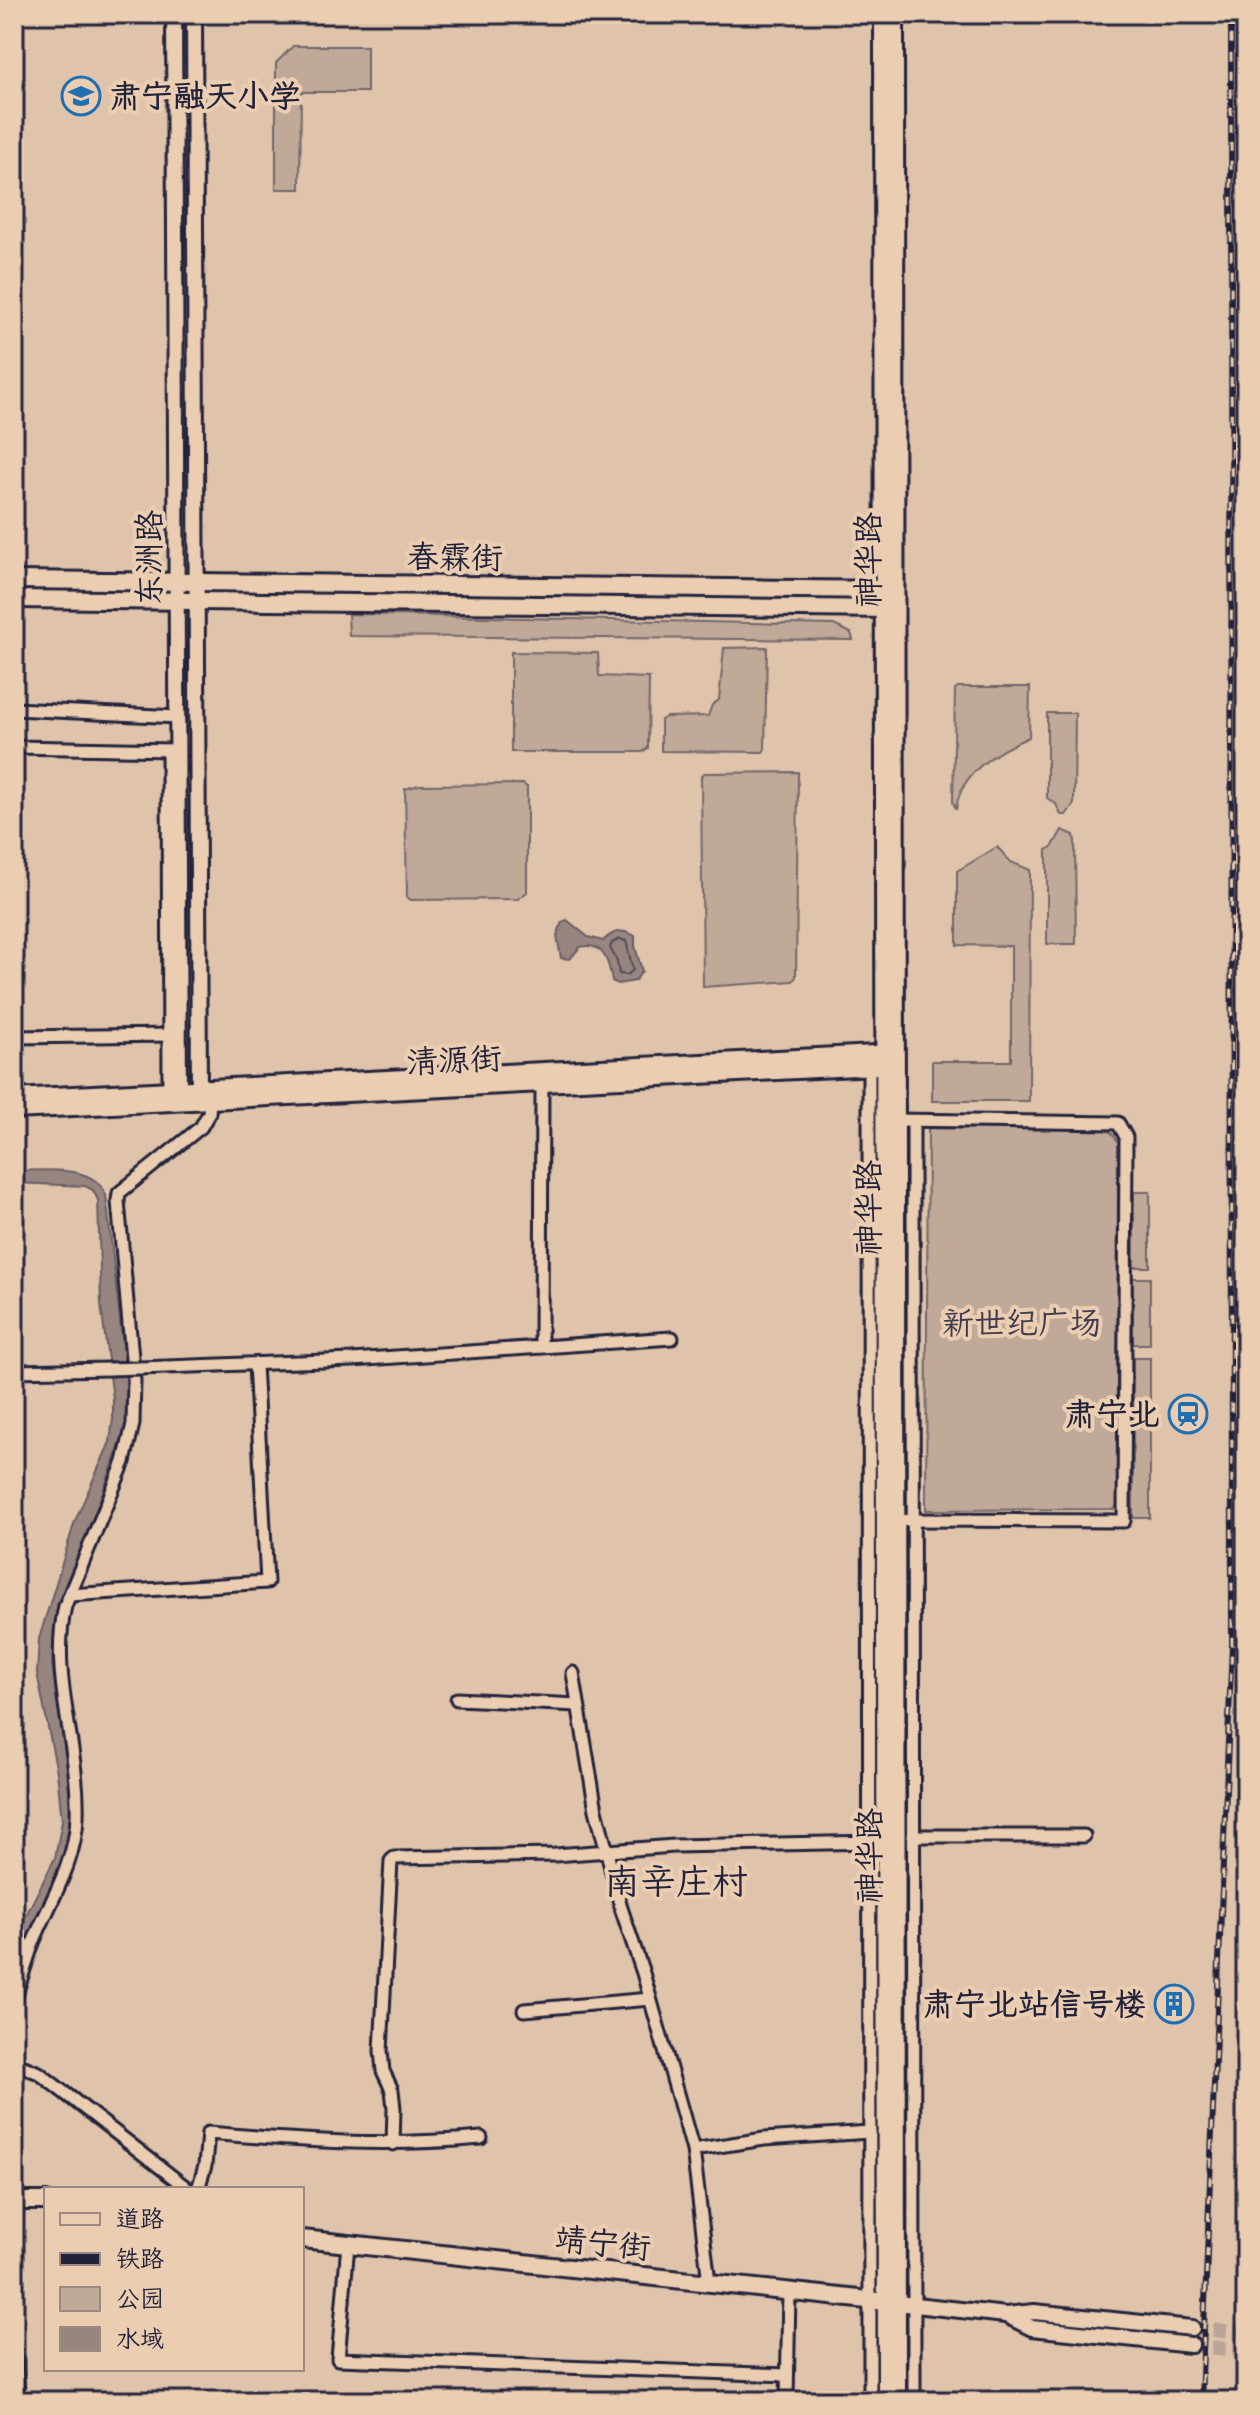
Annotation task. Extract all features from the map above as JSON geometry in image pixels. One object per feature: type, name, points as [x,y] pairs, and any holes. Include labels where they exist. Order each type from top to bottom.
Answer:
[{"type":"main road","name":"神华路","points":[[883,14],[890,590]]},
{"type":"main road","name":"神华路","points":[[895,14],[878,1842],[897,2401]]},
{"type":"main road","name":"春霖街","points":[[14,580],[890,590]]},
{"type":"main road","name":"春霖街","points":[[14,599],[890,609]]},
{"type":"main road","name":"神华路","points":[[886,1061],[905,1121],[905,1520],[892,2303],[886,2401]]},
{"type":"main road","name":"清源街","points":[[203,1097],[886,1061]]},
{"type":"main road","name":"清源街","points":[[14,1098],[176,1094],[203,1097],[542,1083],[886,1061]]},
{"type":"main road","name":"清源街","points":[[14,1110],[176,1094]]},
{"type":"main road","points":[[14,2201],[44,2201]]},
{"type":"main road","name":"靖宁街","points":[[304,2239],[892,2303]]},
{"type":"street","name":"东洲路","points":[[174,14],[178,717],[173,750],[176,1094]]},
{"type":"street","name":"东洲路","points":[[194,14],[203,1097]]},
{"type":"street","points":[[14,709],[178,717]]},
{"type":"street","points":[[14,747],[173,750]]},
{"type":"street","points":[[14,1037],[174,1035]]},
{"type":"street","points":[[541,1347],[542,1083]]},
{"type":"street","points":[[14,2001],[34,1942],[72,1855],[76,1836],[76,1782],[59,1654],[61,1624],[124,1462],[133,1424],[134,1380],[119,1193],[201,1127],[209,1113],[203,1097]]},
{"type":"street","points":[[870,2401],[892,2303],[913,1836],[905,1520],[1124,1521],[1126,1137],[1118,1123],[905,1121]]},
{"type":"street","points":[[14,1371],[255,1364],[672,1338]]},
{"type":"street","points":[[70,1595],[267,1582],[255,1364]]},
{"type":"street","points":[[573,1673],[596,1810],[621,1908],[693,2150],[709,2282]]},
{"type":"street","points":[[457,1699],[577,1705]]},
{"type":"street","points":[[913,1836],[1084,1836]]},
{"type":"street","points":[[393,2144],[392,2090],[383,2071],[381,2051],[391,1861],[394,1858],[607,1852],[674,1846],[878,1842],[870,2132],[892,2303],[914,2401]]},
{"type":"street","points":[[524,2010],[650,1999]]},
{"type":"street","points":[[14,2063],[39,2073],[185,2187]]},
{"type":"street","points":[[693,2150],[764,2139],[870,2132]]},
{"type":"street","points":[[199,2187],[205,2166],[208,2133],[326,2143],[393,2144],[481,2138]]},
{"type":"street","points":[[348,2244],[338,2359],[787,2375]]},
{"type":"street","points":[[787,2401],[789,2291]]},
{"type":"street","points":[[892,2303],[1006,2315],[1034,2312],[1192,2328]]},
{"type":"street","points":[[1006,2315],[1032,2328],[1191,2345]]},
{"type":"street","points":[[14,2350],[19,2401]]},
{"type":"green space","points":[[293,46],[367,46],[367,92],[301,92],[300,189],[276,189],[276,63]]},
{"type":"green space","points":[[348,614],[834,625],[851,633],[853,640],[349,636]]},
{"type":"green space","points":[[767,647],[763,752],[661,751],[661,720],[666,717],[708,716],[712,705],[719,700],[724,648]]},
{"type":"green space","points":[[511,652],[598,653],[599,676],[649,678],[648,748],[643,752],[511,752]]},
{"type":"green space","points":[[1030,687],[1029,737],[993,756],[972,774],[959,797],[956,810],[953,802],[955,689]]},
{"type":"green space","points":[[1047,713],[1075,713],[1074,804],[1066,815],[1061,815],[1056,804],[1047,798]]},
{"type":"green space","points":[[798,772],[796,977],[793,981],[703,987],[701,776],[704,773]]},
{"type":"green space","points":[[523,784],[527,787],[527,892],[518,899],[411,900],[407,897],[405,789],[419,785]]},
{"type":"green space","points":[[1062,830],[1074,835],[1075,841],[1076,944],[1047,944],[1047,850]]},
{"type":"green space","points":[[997,847],[1011,862],[1030,870],[1029,1101],[932,1101],[932,1061],[1011,1061],[1011,946],[957,945],[957,871]]},
{"type":"green space","name":"新世纪广场","points":[[928,1129],[1100,1129],[1111,1132],[1118,1142],[1117,1505],[1114,1509],[926,1510]]},
{"type":"green space","points":[[1134,1192],[1150,1192],[1150,1267],[1134,1267]]},
{"type":"green space","points":[[1133,1278],[1150,1278],[1150,1344],[1133,1344]]},
{"type":"green space","points":[[1133,1358],[1150,1358],[1150,1518],[1133,1518]]},
{"type":"water","points":[[567,920],[588,937],[603,941],[618,932],[635,936],[642,971],[635,981],[618,984],[612,981],[604,955],[595,947],[580,947],[570,959],[561,958],[557,936],[562,922]]},
{"type":"water","points":[[14,1171],[79,1173],[100,1185],[106,1195],[128,1406],[125,1431],[54,1626],[52,1664],[73,1796],[71,1830],[65,1862],[14,1989],[14,1939],[55,1858],[62,1821],[57,1772],[37,1673],[39,1639],[75,1521],[110,1442],[113,1399],[101,1305],[98,1200],[93,1190],[85,1186],[14,1183]]},
{"type":"tunnel","points":[[1192,2328],[1246,2333]]},
{"type":"tunnel","points":[[1191,2345],[1246,2351]]},
{"type":"railway","points":[[1201,2401],[1232,1644],[1231,14]]},
{"type":"place","name":"肃宁融天小学","points":[[81,96]]},
{"type":"place","name":"肃宁北","points":[[1188,1414]]},
{"type":"place","name":"肃宁北站信号楼","points":[[1174,2004]]},
{"type":"district","name":"南辛庄村","points":[[676,1881]]}]
